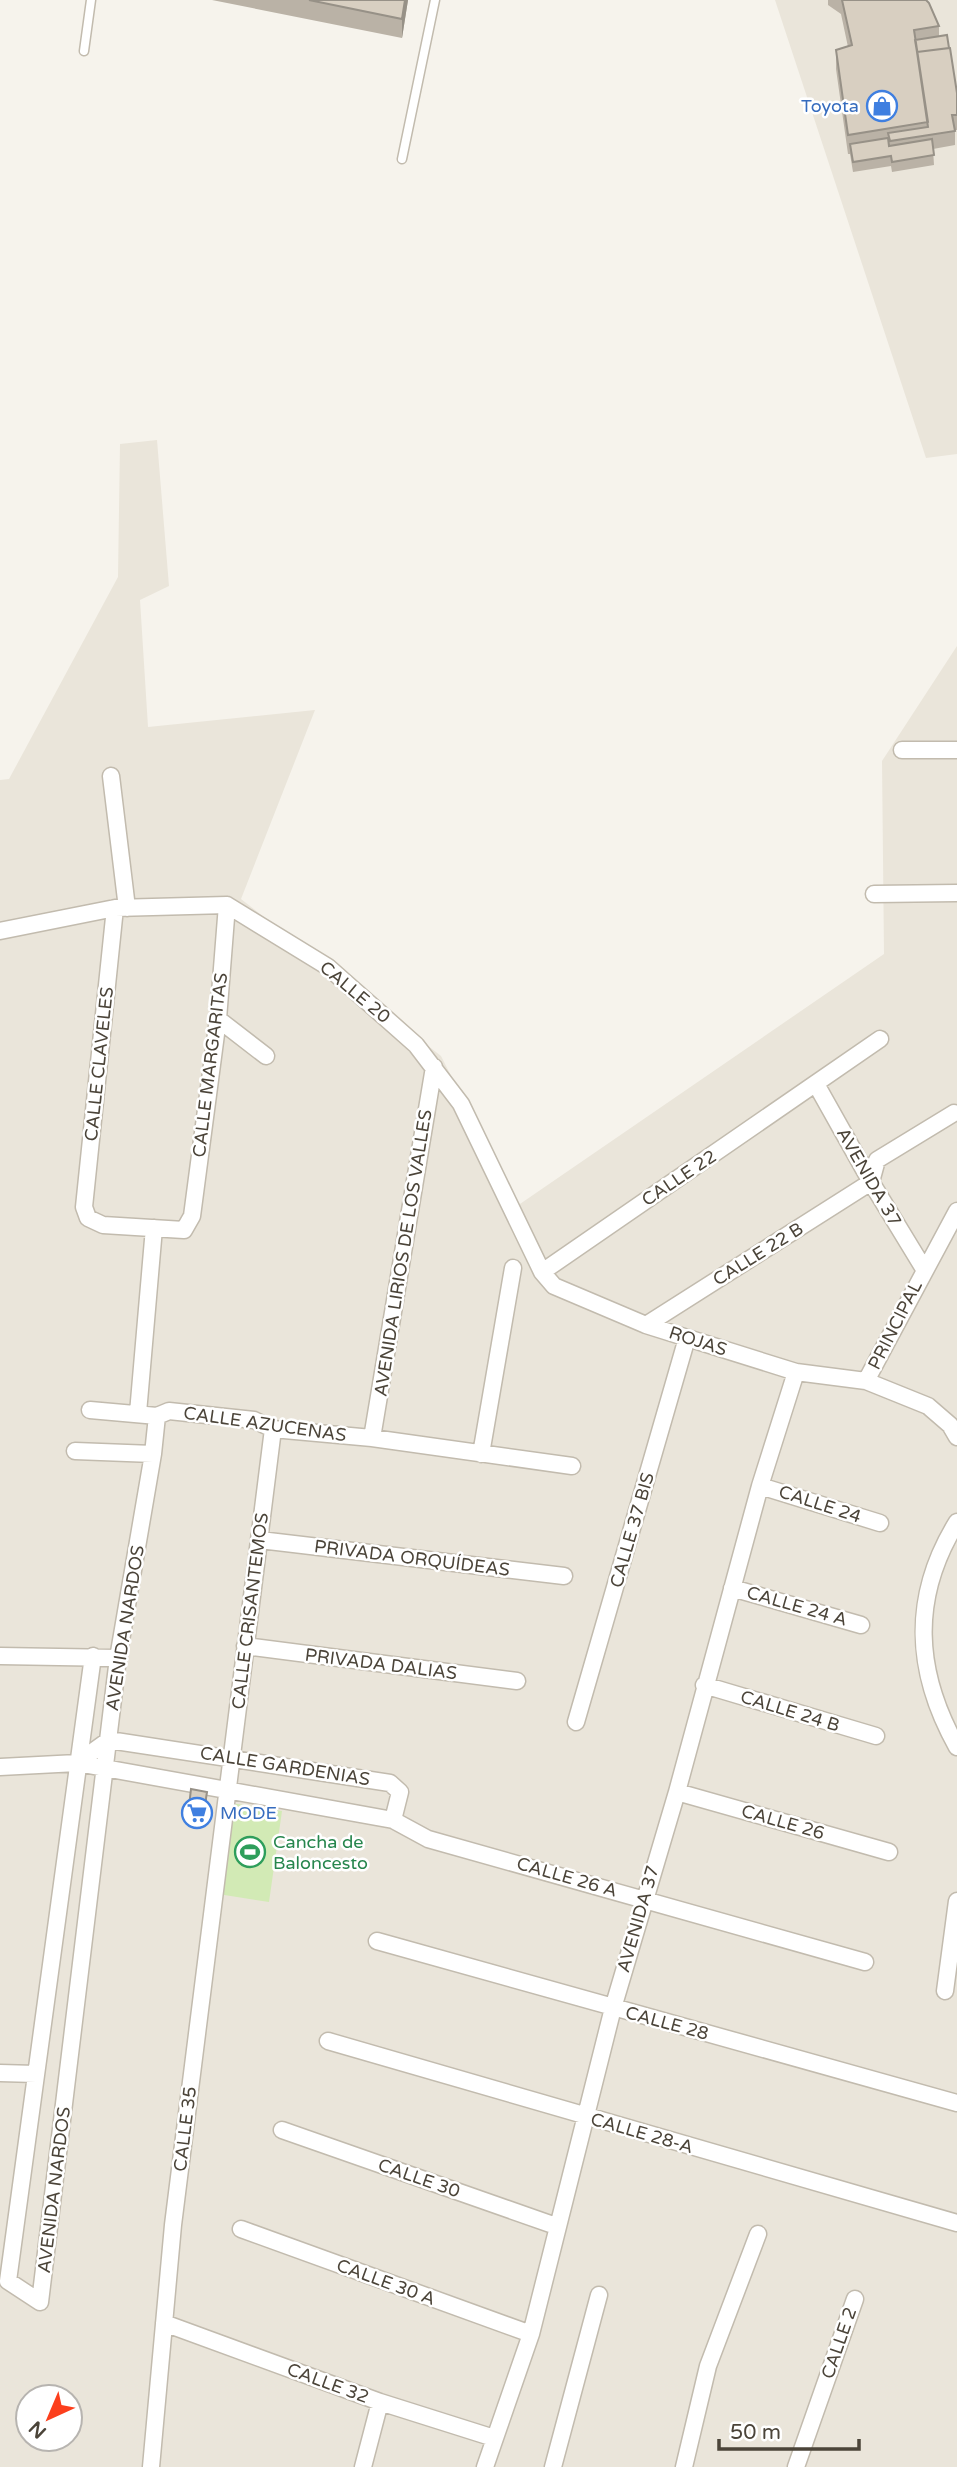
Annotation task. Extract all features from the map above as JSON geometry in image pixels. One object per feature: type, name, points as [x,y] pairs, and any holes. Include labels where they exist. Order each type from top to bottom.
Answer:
[{"type":"street","points":[[902,750],[957,750]]},
{"type":"street","name":"CALLE CLAVELES","points":[[111,776],[121,908],[84,1207],[88,1218],[103,1226],[154,1228]]},
{"type":"street","points":[[874,894],[957,893]]},
{"type":"street","points":[[0,931],[121,908],[227,905]]},
{"type":"street","name":"CALLE MARGARITAS","points":[[154,1228],[184,1230],[190,1224],[218,1019],[227,905]]},
{"type":"street","name":"CALLE 20","points":[[227,905],[328,967],[416,1045],[461,1104],[542,1272]]},
{"type":"street","points":[[218,1019],[266,1056]]},
{"type":"street","points":[[816,1084],[880,1040]]},
{"type":"street","name":"AVENIDA LIRIOS DE LOS VALLES","points":[[372,1438],[434,1068]]},
{"type":"street","name":"AVENIDA 37","points":[[816,1084],[924,1269]]},
{"type":"street","name":"CALLE 22","points":[[542,1272],[816,1084]]},
{"type":"street","points":[[871,1182],[877,1160],[954,1113]]},
{"type":"street","name":"CALLE 22 B","points":[[646,1325],[871,1182]]},
{"type":"street","points":[[924,1269],[957,1210]]},
{"type":"street","points":[[138,1413],[154,1228]]},
{"type":"street","points":[[481,1454],[513,1268]]},
{"type":"street","name":"PRINCIPAL","points":[[866,1381],[924,1269]]},
{"type":"street","name":"ROJAS","points":[[542,1272],[554,1286],[646,1325],[796,1372],[866,1381]]},
{"type":"street","name":"CALLE 37 BIS","points":[[576,1722],[687,1338]]},
{"type":"street","name":"AVENIDA 37","points":[[485,2467],[531,2334],[583,2116],[677,1792],[760,1486],[796,1372]]},
{"type":"street","points":[[866,1381],[928,1406],[950,1425],[957,1437]]},
{"type":"street","name":"CALLE AZUCENAS","points":[[90,1410],[157,1416],[169,1412],[254,1420],[273,1429],[372,1438],[572,1466]]},
{"type":"street","name":"AVENIDA NARDOS","points":[[93,1656],[8,2281],[40,2302],[118,1658],[157,1416]]},
{"type":"street","name":"CALLE CRISANTEMOS","points":[[227,1792],[273,1429]]},
{"type":"street","points":[[75,1451],[153,1454]]},
{"type":"street","name":"CALLE 24","points":[[760,1486],[880,1523]]},
{"type":"street","points":[[957,1522],[938,1558],[927,1595],[922,1633],[925,1670],[938,1714],[957,1747]]},
{"type":"street","name":"PRIVADA ORQUÍDEAS","points":[[260,1540],[564,1576]]},
{"type":"street","name":"CALLE 24 A","points":[[732,1588],[861,1625]]},
{"type":"street","name":"PRIVADA DALIAS","points":[[245,1646],[517,1681]]},
{"type":"street","points":[[0,1656],[118,1658]]},
{"type":"street","name":"CALLE 24 B","points":[[704,1685],[876,1736]]},
{"type":"street","points":[[77,1763],[110,1740]]},
{"type":"street","name":"CALLE GARDENIAS","points":[[0,1767],[77,1763],[393,1820],[400,1792],[390,1783],[110,1740]]},
{"type":"street","name":"CALLE 35","points":[[151,2467],[164,2323],[227,1792]]},
{"type":"street","name":"CALLE 26","points":[[677,1792],[889,1852]]},
{"type":"street","name":"CALLE 26 A","points":[[393,1820],[428,1839],[864,1962]]},
{"type":"street","points":[[945,1990],[957,1901]]},
{"type":"street","name":"CALLE 28","points":[[377,1941],[957,2103]]},
{"type":"street","name":"CALLE 28-A","points":[[328,2040],[957,2223]]},
{"type":"street","points":[[0,2073],[36,2074]]},
{"type":"street","name":"CALLE 30","points":[[282,2130],[556,2226]]},
{"type":"street","name":"CALLE 30 A","points":[[241,2229],[531,2334]]},
{"type":"street","points":[[684,2467],[708,2366],[758,2234]]},
{"type":"street","points":[[553,2467],[599,2295]]},
{"type":"street","name":"CALLE 2","points":[[796,2467],[855,2299]]},
{"type":"street","name":"CALLE 32","points":[[164,2323],[380,2402],[494,2438]]},
{"type":"street","points":[[363,2467],[380,2402]]},
{"type":"lane","points":[[84,51],[91,0]]},
{"type":"lane","points":[[402,159],[435,0]]},
{"type":"shaded area","points":[[775,0],[957,0],[957,454],[926,458]]},
{"type":"shaded area","points":[[157,440],[169,586],[140,600],[148,727],[315,710],[241,899],[441,1056],[517,1206],[884,954],[882,761],[957,646],[957,2467],[0,2467],[0,780],[9,779],[118,577],[120,444]]},
{"type":"green space","name":"Cancha de Baloncesto","points":[[231,1803],[282,1811],[269,1902],[218,1894]]},
{"type":"building","points":[[309,0],[405,0],[402,19]]},
{"type":"building","name":"Toyota","points":[[842,0],[926,0],[929,3],[939,26],[914,30],[928,122],[848,135],[836,50],[852,45]]},
{"type":"building","points":[[947,35],[949,48],[917,52],[915,40]]},
{"type":"building","points":[[950,48],[957,93],[957,115],[952,115],[955,131],[890,141],[888,133],[928,127],[917,52]]},
{"type":"building","points":[[888,138],[889,146],[932,139],[934,155],[892,162],[891,156],[853,162],[850,144]]},
{"type":"building","points":[[191,1789],[207,1792],[203,1817],[188,1815]]},
{"type":"place","name":"Toyota","points":[[882,106]]},
{"type":"place","name":"MODE","points":[[197,1813]]},
{"type":"place","name":"Cancha de Baloncesto","points":[[250,1852]]}]
